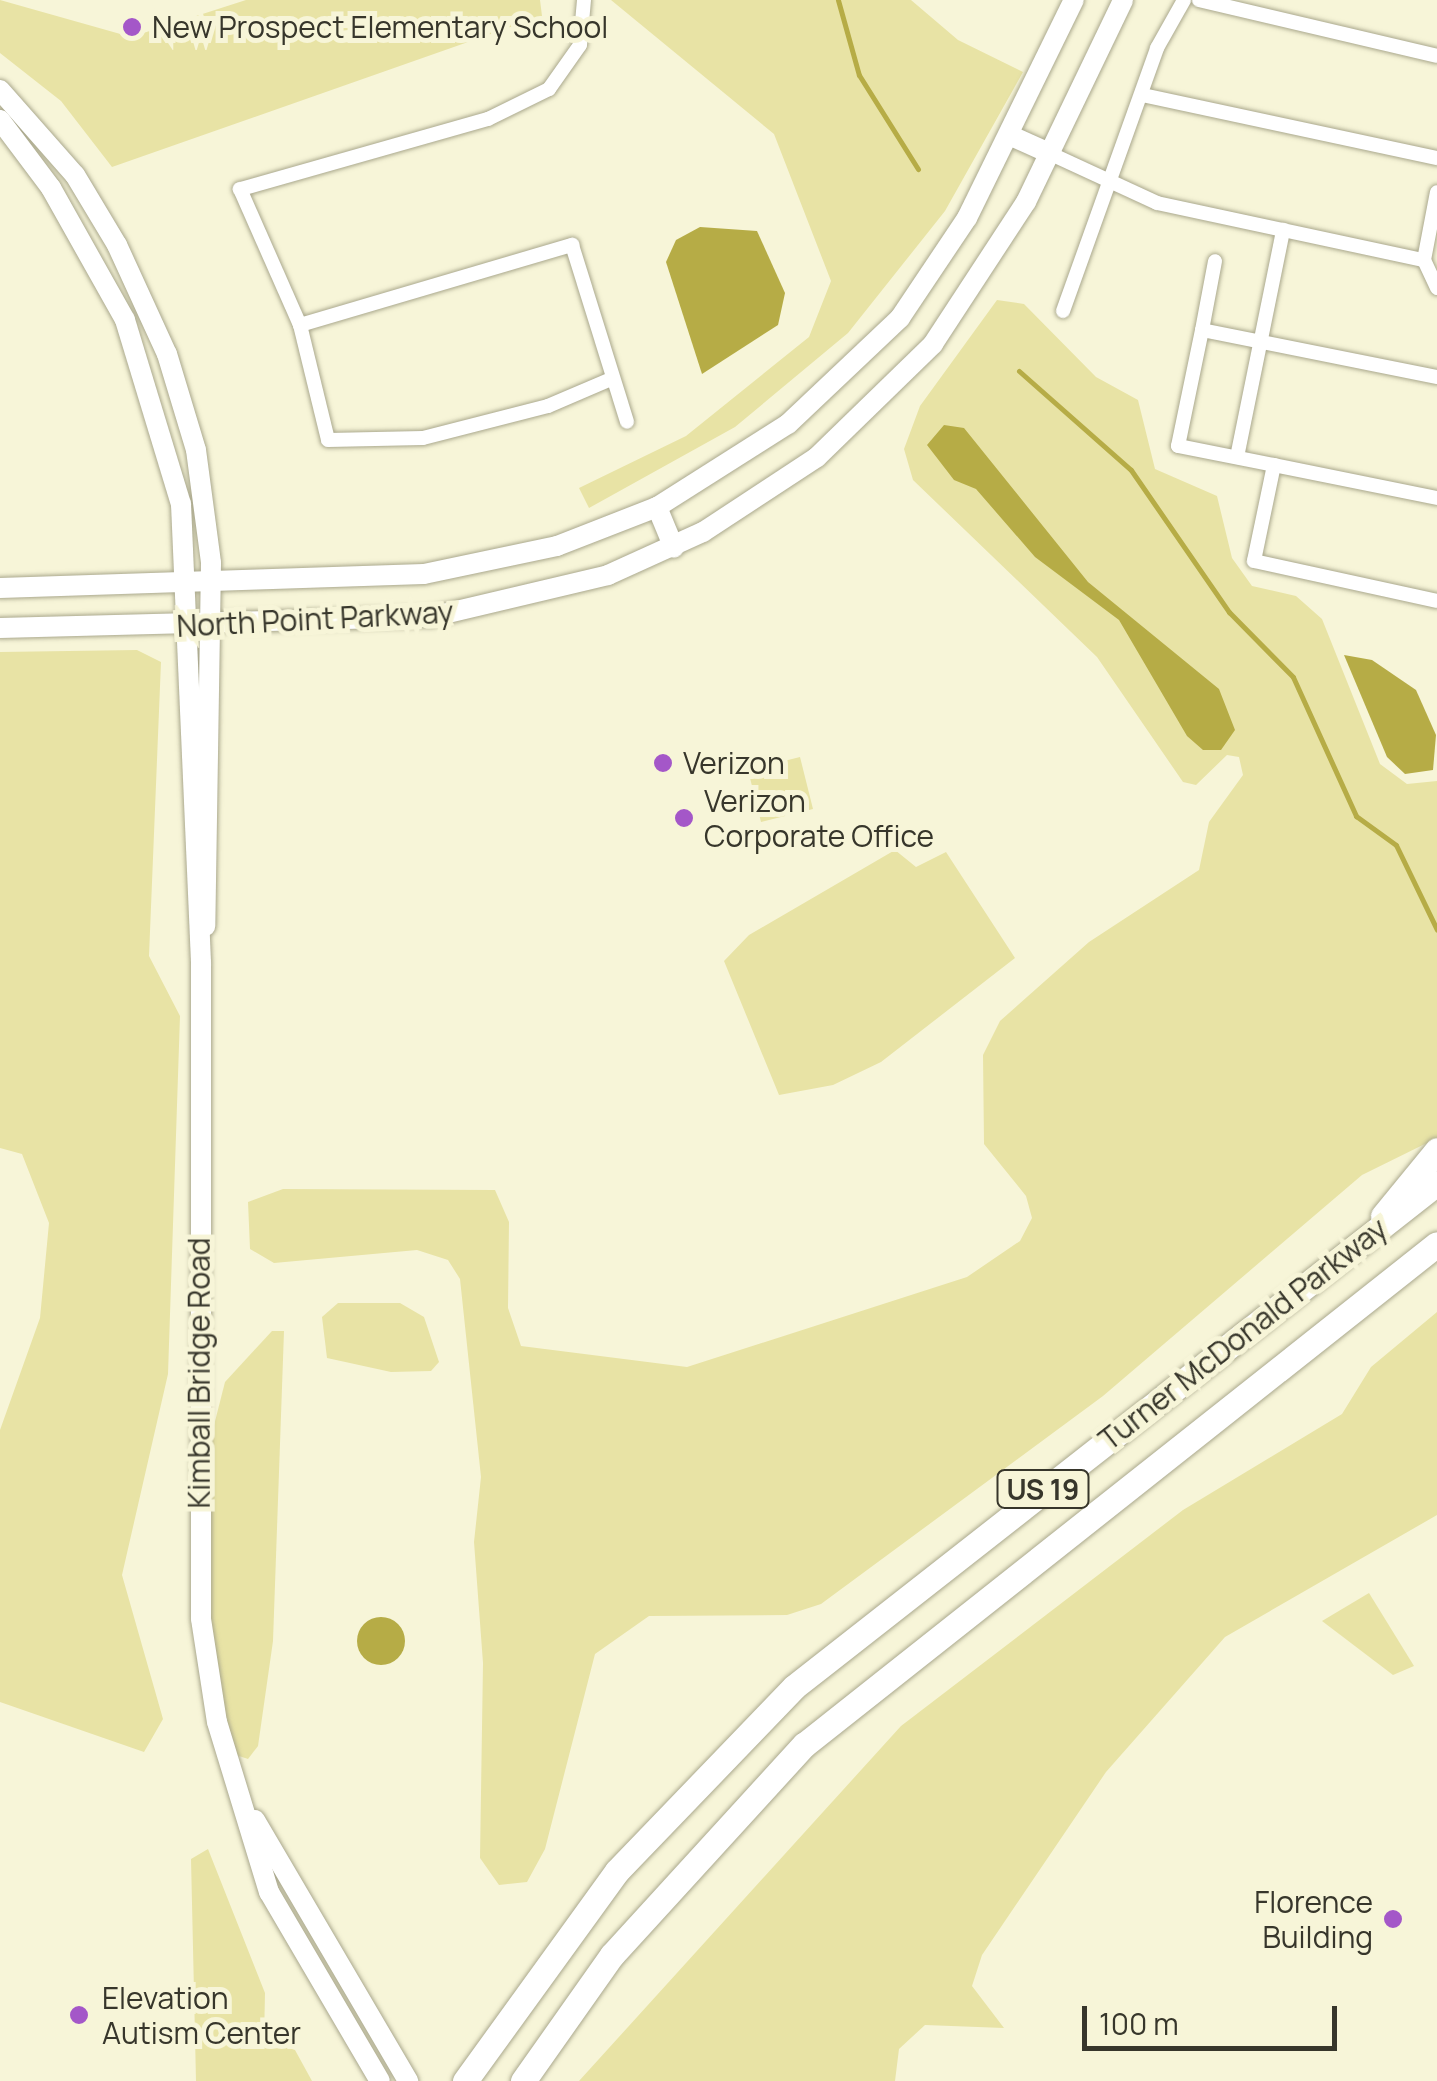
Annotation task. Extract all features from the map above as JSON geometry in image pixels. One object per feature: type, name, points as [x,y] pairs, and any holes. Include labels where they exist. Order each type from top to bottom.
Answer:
[{"type":"highway","points":[[1368,1238],[1437,1150]]},
{"type":"highway","name":"Turner McDonald Parkway","points":[[465,2081],[569,1931],[718,1759],[850,1640],[1437,1183]]},
{"type":"highway","name":"Turner McDonald Parkway","points":[[523,2081],[612,1954],[804,1745],[1437,1244]]},
{"type":"street","points":[[584,0],[580,44],[549,89],[488,119],[240,188],[300,324],[328,440],[423,438],[548,406],[612,378]]},
{"type":"street","name":"North Point Parkway","points":[[0,588],[211,585],[460,569],[557,546],[657,507],[788,424],[876,344],[954,242],[1074,0]]},
{"type":"street","name":"North Point Parkway","points":[[0,628],[212,626],[481,609],[674,548],[817,457],[910,372],[982,278],[1050,153],[1123,0]]},
{"type":"street","points":[[1063,311],[1115,186],[1143,94],[1184,0]]},
{"type":"street","points":[[1199,0],[1437,56]]},
{"type":"street","name":"Kimball Bridge Road","points":[[0,90],[74,176],[150,311],[196,450],[212,626],[212,872],[200,963]]},
{"type":"street","points":[[1143,94],[1437,158]]},
{"type":"street","name":"Kimball Bridge Road","points":[[0,120],[93,257],[142,363],[181,504],[200,963],[198,1547],[208,1670],[234,1778],[269,1892],[380,2081]]},
{"type":"street","points":[[1010,135],[1115,186],[1283,230],[1424,260]]},
{"type":"street","points":[[1437,192],[1424,260],[1437,288]]},
{"type":"street","points":[[1237,457],[1283,230]]},
{"type":"street","points":[[300,324],[572,245],[627,422]]},
{"type":"street","points":[[1215,261],[1178,446],[1437,498]]},
{"type":"street","points":[[1202,330],[1437,378]]},
{"type":"street","points":[[1274,465],[1254,562],[1437,601]]},
{"type":"street","points":[[657,507],[674,548]]},
{"type":"street","name":"Kimball Bridge Road","points":[[234,1778],[403,2073]]},
{"type":"shaded area","points":[[0,0],[131,37],[246,0],[540,0],[542,16],[112,167],[61,101],[0,53]]},
{"type":"shaded area","points":[[611,0],[911,0],[958,40],[1023,72],[945,211],[848,333],[735,427],[589,508],[579,488],[686,436],[809,337],[831,281],[774,134]]},
{"type":"shaded area","points":[[700,227],[757,231],[785,293],[778,325],[702,374],[666,262],[676,240]]},
{"type":"shaded area","points":[[997,300],[1024,304],[1096,377],[1138,400],[1155,469],[1217,496],[1232,558],[1252,586],[1296,596],[1322,619],[1380,764],[1407,784],[1437,781],[1437,1138],[1362,1175],[1103,1396],[821,1604],[787,1615],[649,1616],[595,1654],[545,1849],[527,1882],[499,1885],[480,1858],[483,1663],[474,1542],[481,1477],[460,1279],[448,1260],[417,1250],[274,1263],[250,1249],[248,1202],[283,1189],[495,1190],[509,1222],[508,1308],[521,1346],[687,1367],[967,1277],[1020,1241],[1032,1218],[1026,1196],[984,1144],[983,1055],[1000,1021],[1089,942],[1199,870],[1209,822],[1243,775],[1239,757],[1227,755],[1196,785],[1183,782],[1097,657],[913,480],[904,449],[920,406]]},
{"type":"shaded area","points":[[944,425],[964,428],[1088,582],[1219,689],[1235,730],[1221,750],[1203,750],[1187,736],[1119,620],[1035,557],[976,489],[954,480],[927,445]]},
{"type":"shaded area","points":[[137,650],[161,662],[149,956],[180,1016],[168,1374],[122,1575],[163,1719],[144,1752],[0,1702],[0,1430],[40,1318],[49,1223],[22,1154],[0,1148],[0,652]]},
{"type":"shaded area","points":[[1344,655],[1372,660],[1416,690],[1436,735],[1433,770],[1405,774],[1387,757]]},
{"type":"shaded area","points":[[800,757],[813,809],[761,822],[748,770]]},
{"type":"shaded area","points":[[895,850],[916,867],[946,852],[1015,958],[881,1062],[833,1085],[779,1095],[724,961],[749,935]]},
{"type":"shaded area","points":[[338,1303],[400,1303],[424,1317],[439,1362],[431,1371],[391,1372],[327,1358],[322,1317]]},
{"type":"shaded area","points":[[1437,1312],[1437,1515],[1225,1637],[1106,1772],[982,1955],[972,1986],[1004,2028],[925,2025],[899,2049],[895,2081],[579,2081],[901,1726],[1183,1510],[1342,1414],[1371,1367]]},
{"type":"shaded area","points":[[272,1331],[284,1331],[273,1641],[258,1746],[248,1759],[236,1755],[217,1683],[205,1582],[210,1441],[225,1382]]},
{"type":"shaded area","points":[[1369,1593],[1414,1666],[1393,1675],[1322,1621]]},
{"type":"shaded area","points":[[381,1617],[398,1624],[405,1641],[398,1658],[381,1665],[364,1658],[357,1641],[364,1624]]},
{"type":"shaded area","points":[[208,1849],[265,1993],[264,2040],[295,2050],[312,2081],[196,2081],[191,1859]]},
{"type":"waterway","points":[[838,0],[859,75],[918,169]]},
{"type":"waterway","points":[[1019,371],[1131,470],[1229,612],[1293,677],[1356,816],[1396,845],[1437,930]]},
{"type":"place","name":"New Prospect Elementary School","points":[[132,27]]},
{"type":"place","name":"Verizon","points":[[663,763]]},
{"type":"place","name":"Verizon Corporate Office","points":[[684,818]]},
{"type":"place","name":"Florence Building","points":[[1393,1919]]},
{"type":"place","name":"Elevation Autism Center","points":[[79,2015]]}]
